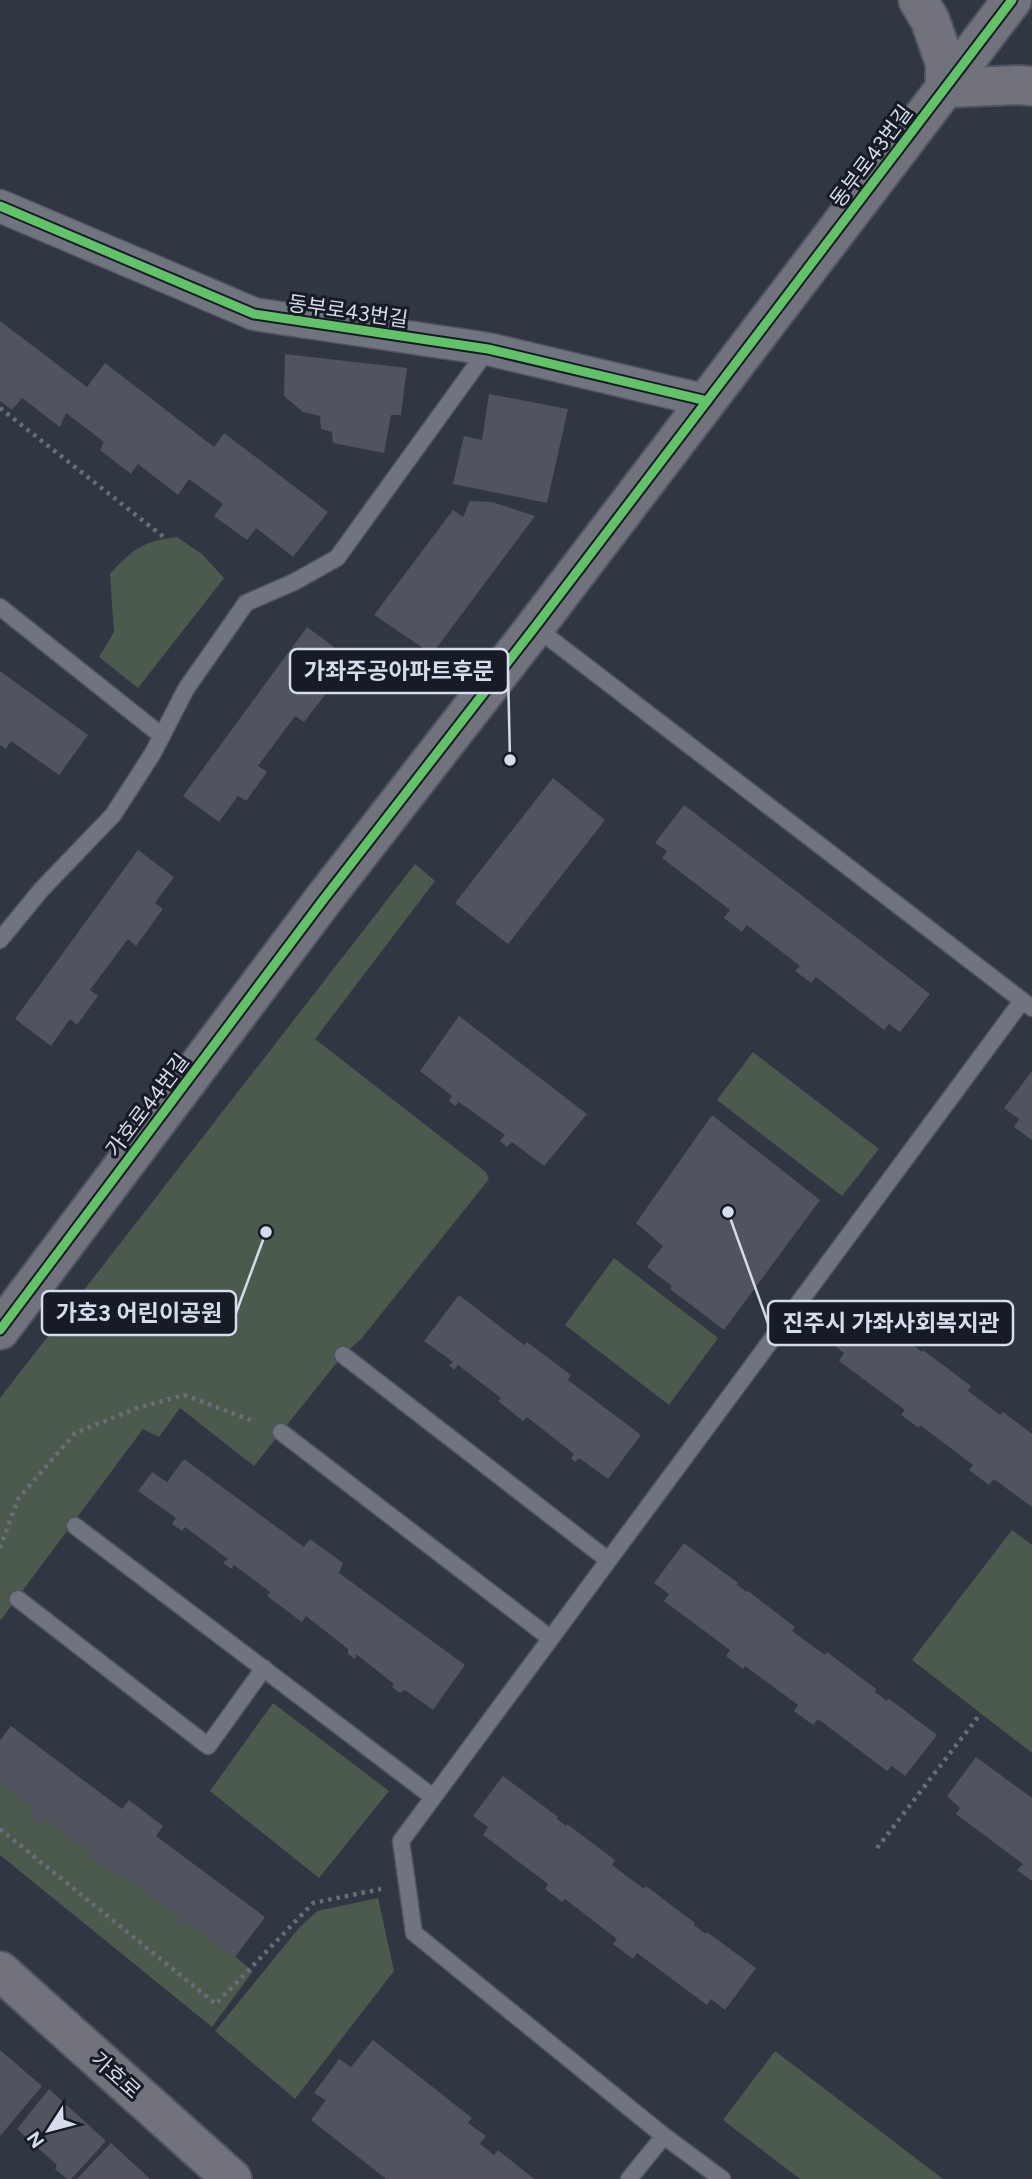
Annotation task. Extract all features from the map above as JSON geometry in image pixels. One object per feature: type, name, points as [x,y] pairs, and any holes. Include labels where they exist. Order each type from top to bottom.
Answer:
[{"type":"street","points":[[918,0],[930,20],[945,63],[945,88],[1032,86]]},
{"type":"street","name":"동부로43번길","points":[[323,900],[535,627],[1012,0]]},
{"type":"street","name":"동부로43번길","points":[[0,206],[254,314],[488,349],[707,401]]},
{"type":"street","name":"가호로44번길","points":[[0,1330],[323,900]]},
{"type":"street","name":"가호로","points":[[0,1971],[232,2179]]},
{"type":"lane","points":[[0,940],[41,890],[113,815],[162,737],[186,689],[246,603],[294,582],[337,558],[488,349]]},
{"type":"lane","points":[[0,607],[162,737]]},
{"type":"lane","points":[[535,627],[1027,1004],[608,1560],[401,1841],[414,1933],[664,2136],[722,2179]]},
{"type":"lane","points":[[343,1355],[608,1560]]},
{"type":"lane","points":[[281,1432],[550,1638]]},
{"type":"lane","points":[[75,1526],[433,1797]]},
{"type":"lane","points":[[18,1599],[208,1746],[264,1668]]},
{"type":"lane","points":[[629,2179],[664,2136]]},
{"type":"path","points":[[0,408],[165,538]]},
{"type":"path","points":[[0,1548],[18,1499],[75,1433],[137,1408],[184,1395],[281,1432]]},
{"type":"path","points":[[877,1848],[981,1713]]},
{"type":"path","points":[[0,1829],[216,2004],[313,1903],[405,1884]]},
{"type":"green space","points":[[177,537],[203,555],[224,578],[138,688],[99,657],[114,632],[110,574],[139,548]]},
{"type":"green space","points":[[415,864],[435,881],[315,1039],[486,1172],[489,1179],[361,1339],[343,1355],[254,1466],[180,1408],[159,1437],[143,1429],[0,1621],[0,1398]]},
{"type":"green space","points":[[753,1052],[879,1149],[842,1196],[717,1100]]},
{"type":"green space","points":[[614,1258],[718,1338],[669,1405],[565,1325]]},
{"type":"green space","points":[[1012,1530],[1032,1545],[1032,1753],[912,1660]]},
{"type":"green space","points":[[273,1703],[389,1791],[319,1878],[210,1791]]},
{"type":"green space","points":[[0,1771],[253,1971],[212,2027],[0,1855]]},
{"type":"green space","points":[[378,1898],[394,1971],[295,2099],[215,2031],[299,1928],[317,1911]]},
{"type":"green space","points":[[775,2051],[943,2179],[800,2179],[723,2120]]},
{"type":"building","points":[[0,321],[87,387],[105,363],[214,447],[224,433],[328,512],[293,557],[256,528],[247,540],[214,516],[223,504],[189,479],[178,495],[138,464],[131,474],[100,450],[104,442],[66,413],[60,427],[22,398],[12,410],[0,401]]},
{"type":"building","points":[[285,354],[407,368],[401,415],[391,415],[384,453],[333,443],[332,432],[321,429],[320,416],[303,412],[284,396]]},
{"type":"building","points":[[489,394],[568,409],[547,503],[453,484],[464,436],[482,440]]},
{"type":"building","points":[[470,501],[492,502],[535,516],[432,654],[374,615],[453,510],[463,517]]},
{"type":"building","points":[[307,627],[342,653],[322,680],[331,687],[304,722],[295,716],[258,766],[267,772],[246,801],[238,796],[219,822],[183,796]]},
{"type":"building","points":[[0,671],[88,735],[59,775],[11,741],[6,749],[0,745]]},
{"type":"building","points":[[553,778],[605,820],[508,944],[455,903]]},
{"type":"building","points":[[684,805],[930,994],[900,1032],[889,1024],[884,1030],[816,977],[811,983],[795,971],[800,966],[747,925],[742,932],[724,918],[730,910],[662,858],[667,851],[655,843]]},
{"type":"building","points":[[138,850],[174,877],[155,903],[163,909],[136,946],[128,939],[90,990],[98,996],[77,1025],[70,1019],[51,1046],[15,1019]]},
{"type":"building","points":[[459,1016],[587,1114],[544,1166],[512,1142],[507,1147],[500,1141],[505,1135],[459,1102],[455,1106],[449,1101],[452,1096],[420,1071]]},
{"type":"building","points":[[1032,1071],[1032,1140],[1014,1127],[1019,1119],[1004,1108]]},
{"type":"building","points":[[712,1115],[820,1200],[724,1330],[670,1289],[672,1286],[647,1267],[663,1246],[636,1223]]},
{"type":"building","points":[[459,1295],[524,1345],[527,1342],[571,1375],[568,1380],[641,1435],[608,1479],[579,1458],[575,1462],[571,1458],[574,1454],[527,1417],[523,1421],[498,1401],[501,1398],[458,1365],[454,1370],[449,1365],[453,1362],[424,1341]]},
{"type":"building","points":[[859,1302],[922,1352],[923,1350],[971,1386],[968,1391],[1032,1434],[1032,1507],[994,1479],[989,1485],[969,1470],[973,1465],[920,1425],[919,1428],[901,1415],[905,1410],[839,1361],[844,1353],[830,1342]]},
{"type":"building","points":[[184,1459],[304,1547],[310,1539],[343,1563],[339,1573],[465,1665],[433,1710],[405,1690],[400,1693],[392,1687],[394,1684],[356,1654],[355,1659],[348,1654],[348,1649],[306,1616],[302,1622],[267,1596],[270,1592],[234,1565],[232,1569],[223,1563],[228,1559],[185,1527],[182,1531],[172,1524],[176,1518],[138,1491],[152,1472],[167,1482]]},
{"type":"building","points":[[684,1543],[795,1627],[792,1631],[825,1655],[827,1652],[876,1689],[875,1692],[887,1701],[888,1698],[937,1735],[905,1776],[892,1766],[887,1771],[818,1719],[813,1725],[794,1711],[798,1705],[745,1666],[743,1669],[726,1656],[730,1650],[664,1601],[669,1594],[654,1583]]},
{"type":"building","points":[[11,1726],[122,1809],[129,1800],[163,1826],[156,1836],[265,1917],[235,1957],[186,1920],[180,1928],[174,1924],[179,1917],[123,1875],[120,1879],[90,1857],[93,1854],[44,1818],[39,1825],[28,1816],[34,1808],[0,1782],[0,1740]]},
{"type":"building","points":[[976,1757],[1032,1798],[1032,1881],[1017,1870],[1023,1864],[956,1814],[960,1808],[947,1796]]},
{"type":"building","points":[[503,1776],[566,1826],[567,1824],[615,1860],[612,1865],[644,1889],[646,1886],[706,1934],[707,1932],[756,1968],[725,2010],[711,1999],[707,2005],[637,1953],[633,1959],[613,1944],[617,1939],[565,1899],[562,1902],[545,1889],[548,1884],[483,1835],[488,1827],[473,1816]]},
{"type":"building","points":[[373,2040],[472,2118],[468,2123],[486,2136],[480,2144],[494,2155],[498,2150],[534,2179],[386,2179],[311,2120],[326,2100],[314,2093],[339,2059],[351,2067]]},
{"type":"building","points":[[0,2050],[42,2086],[0,2136]]},
{"type":"building","points":[[49,2089],[106,2141],[71,2179],[67,2179],[55,2169],[57,2165],[17,2129]]},
{"type":"building","points":[[111,2143],[150,2179],[77,2179]]},
{"type":"cycle path","points":[[0,1330],[323,900],[535,627],[1012,0]]},
{"type":"cycle path","points":[[0,206],[254,314],[488,349],[707,401]]},
{"type":"place","name":"가좌주공아파트후문","points":[[510,760]]},
{"type":"place","name":"진주시 가좌사회복지관","points":[[728,1212]]},
{"type":"place","name":"가호3 어린이공원","points":[[266,1232]]}]
